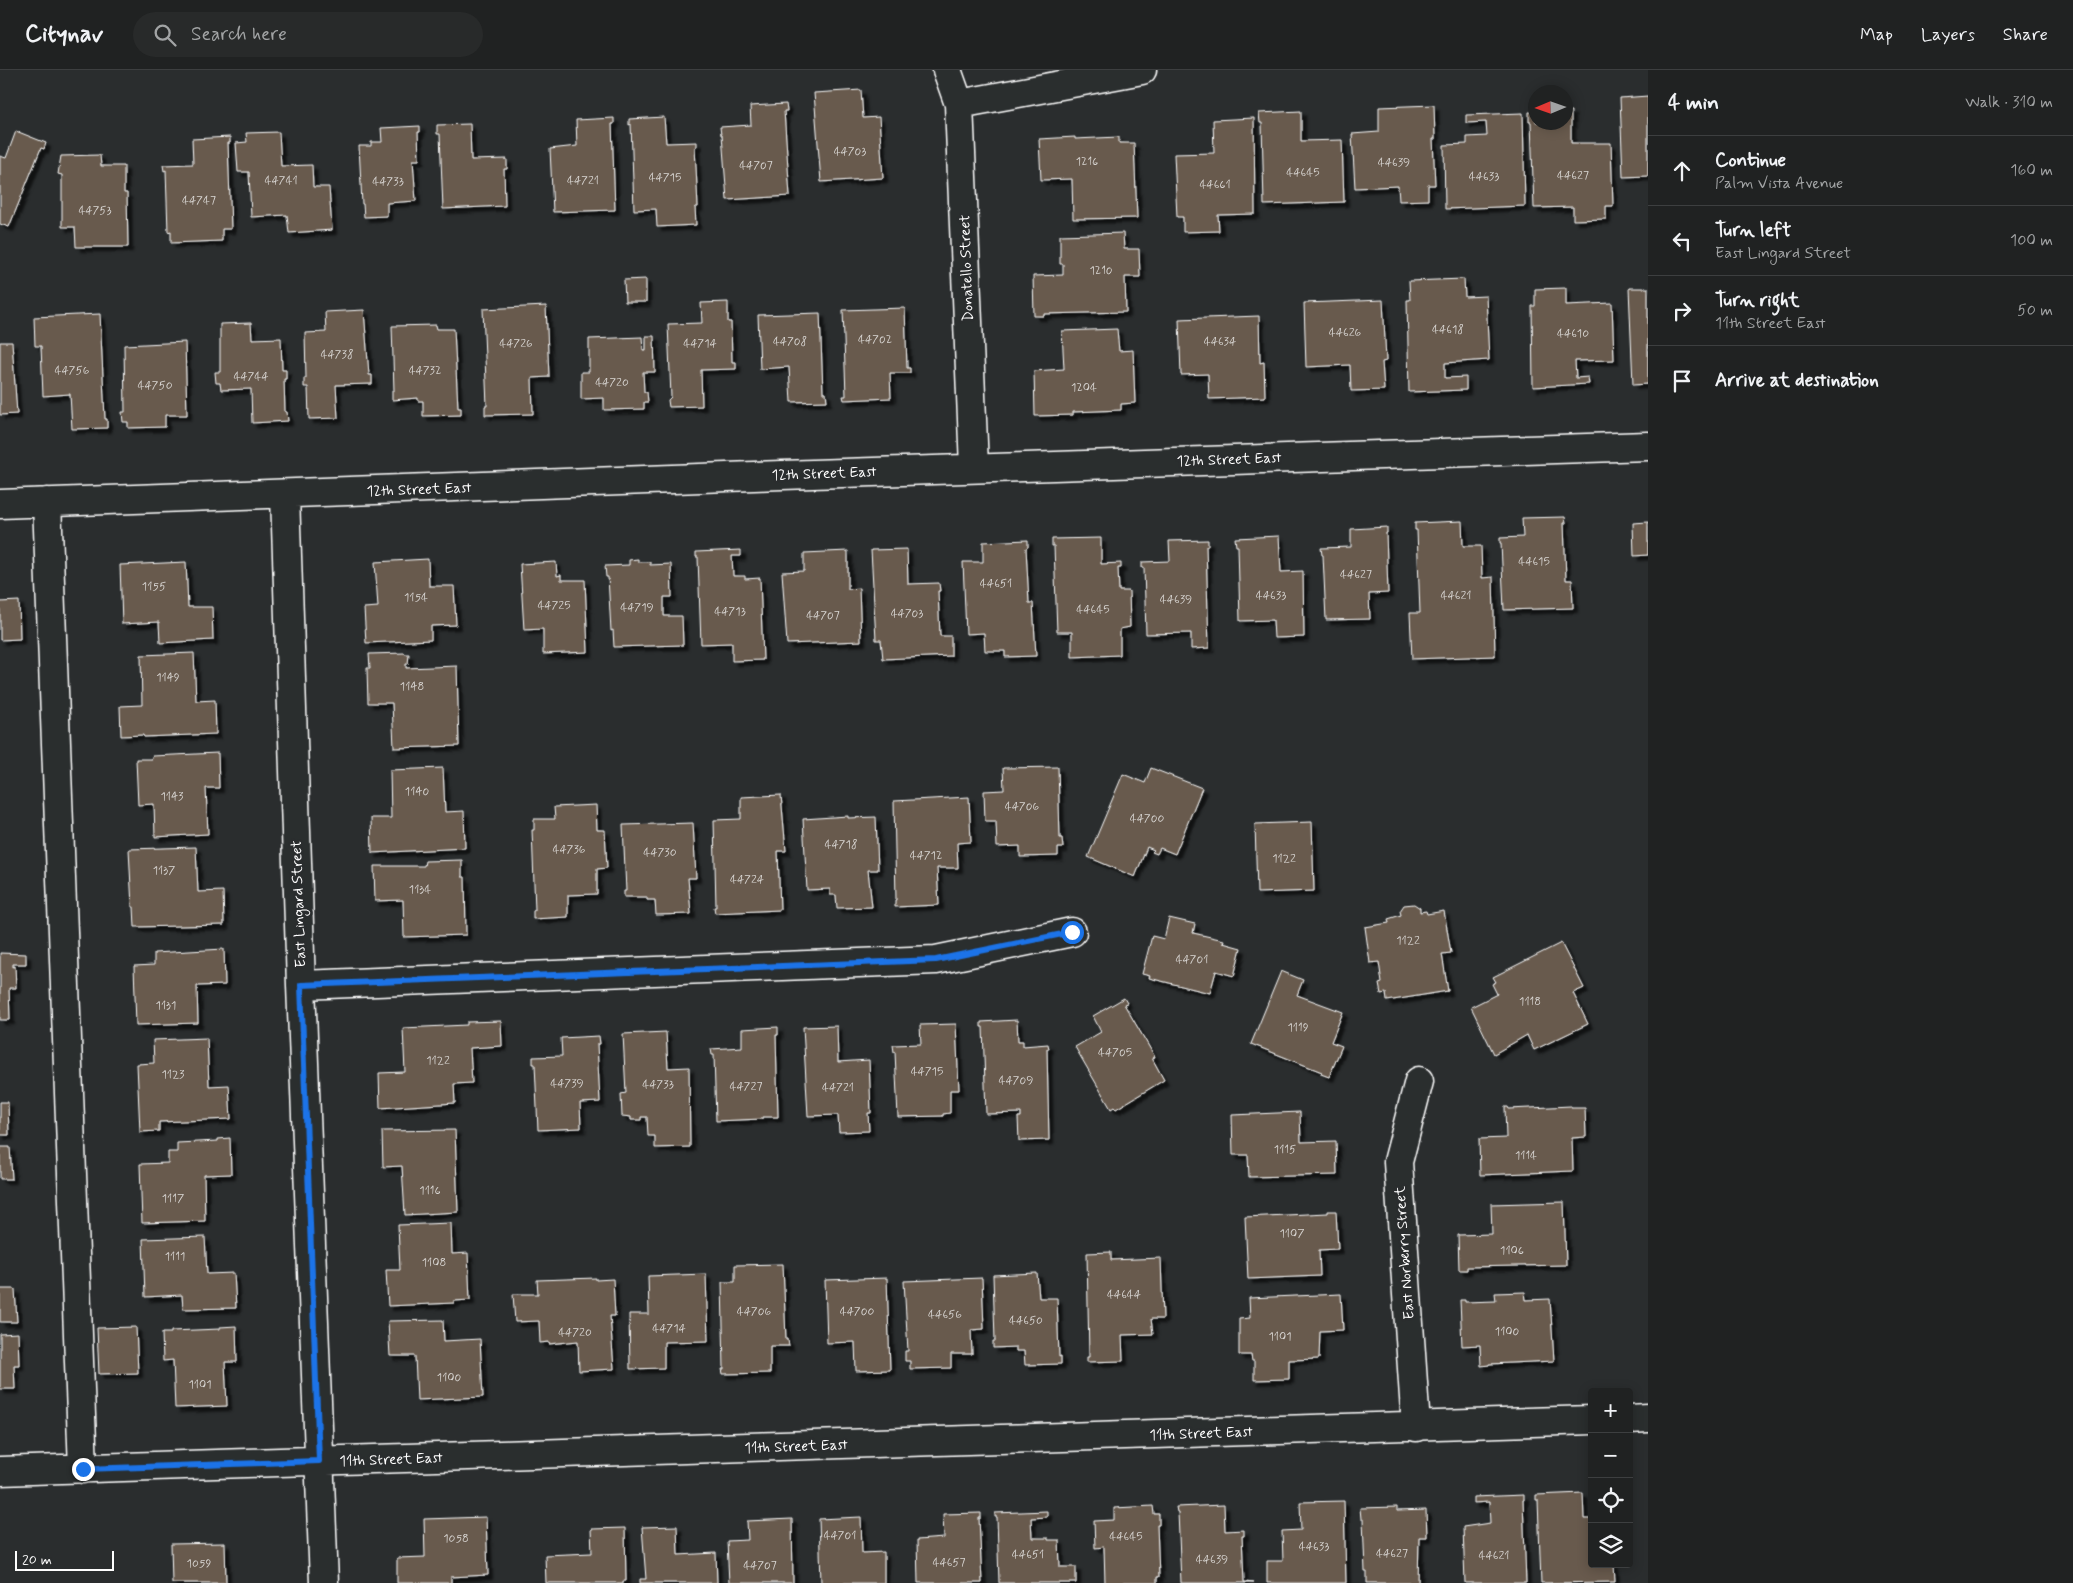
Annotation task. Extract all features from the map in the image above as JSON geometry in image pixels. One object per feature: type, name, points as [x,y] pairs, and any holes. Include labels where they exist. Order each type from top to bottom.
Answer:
[{"type":"street","name":"Donatello Street","points":[[947,70],[959,104],[974,467]]},
{"type":"street","points":[[959,104],[1142,70]]},
{"type":"street","name":"12th Street East","points":[[0,504],[974,467],[1648,446]]},
{"type":"street","name":"East Lingard Street","points":[[285,494],[301,985],[324,1583]]},
{"type":"street","points":[[48,502],[83,1469]]},
{"type":"street","points":[[301,985],[936,960],[1072,932]]},
{"type":"street","name":"East Norberry Street","points":[[1416,1426],[1398,1162],[1419,1081]]},
{"type":"street","points":[[1633,1419],[1648,1418]]},
{"type":"street","name":"11th Street East","points":[[0,1471],[1588,1420]]},
{"type":"building","points":[[861,90],[863,118],[879,117],[883,178],[821,182],[814,93]]},
{"type":"building","points":[[1648,96],[1648,176],[1623,177],[1620,98]]},
{"type":"building","points":[[786,104],[787,111],[784,111],[790,196],[727,200],[720,127],[751,125],[750,106]]},
{"type":"building","points":[[1434,105],[1435,185],[1428,185],[1428,200],[1399,201],[1398,186],[1355,188],[1352,134],[1379,132],[1379,107]]},
{"type":"building","points":[[1301,111],[1301,141],[1342,140],[1344,202],[1264,205],[1262,123],[1260,123],[1259,113]]},
{"type":"building","points":[[1523,113],[1525,206],[1445,209],[1444,145],[1467,144],[1467,137],[1487,136],[1486,122],[1466,123],[1466,115]]},
{"type":"building","points":[[664,117],[666,143],[697,142],[695,147],[698,207],[695,207],[696,225],[657,227],[656,209],[634,210],[631,124],[629,125],[629,119]]},
{"type":"building","points":[[614,118],[614,124],[612,124],[615,210],[553,212],[550,149],[577,146],[576,120]]},
{"type":"building","points":[[1254,118],[1255,214],[1218,215],[1219,231],[1183,232],[1183,217],[1177,217],[1174,154],[1214,153],[1213,120]]},
{"type":"building","points":[[470,124],[471,160],[507,159],[507,169],[504,169],[505,206],[443,209],[440,134],[437,134],[437,125]]},
{"type":"building","points":[[420,126],[420,132],[418,132],[419,160],[413,160],[416,201],[387,203],[387,216],[364,217],[359,146],[371,146],[371,142],[382,142],[381,128]]},
{"type":"building","points":[[1531,130],[1571,130],[1571,143],[1611,143],[1613,206],[1606,206],[1606,219],[1573,220],[1573,207],[1534,208]]},
{"type":"building","points":[[16,131],[46,143],[44,149],[41,148],[9,227],[0,224],[0,156],[6,158]]},
{"type":"building","points":[[279,132],[281,166],[312,165],[313,187],[329,187],[332,230],[289,233],[287,215],[251,217],[249,172],[238,172],[236,143],[247,142],[246,133]]},
{"type":"building","points":[[230,137],[230,143],[228,143],[231,229],[222,229],[222,241],[171,243],[171,231],[168,232],[166,170],[164,171],[163,165],[193,164],[192,139]]},
{"type":"building","points":[[1075,137],[1075,139],[1119,137],[1119,143],[1134,143],[1137,218],[1073,219],[1072,179],[1041,180],[1039,139]]},
{"type":"building","points":[[100,155],[101,166],[124,166],[124,193],[127,193],[128,247],[76,247],[75,227],[62,227],[62,175],[58,174],[61,156]]},
{"type":"building","points":[[1123,233],[1124,249],[1139,249],[1140,277],[1125,277],[1126,312],[1044,314],[1044,316],[1034,316],[1033,276],[1063,275],[1063,264],[1060,264],[1060,235]]},
{"type":"building","points":[[646,279],[646,302],[625,302],[624,280]]},
{"type":"building","points":[[1464,279],[1465,297],[1486,296],[1489,360],[1445,363],[1445,378],[1466,377],[1466,390],[1409,392],[1407,300],[1410,300],[1409,281]]},
{"type":"building","points":[[1566,288],[1566,305],[1612,303],[1614,360],[1575,361],[1576,378],[1588,377],[1589,384],[1533,387],[1532,306],[1535,306],[1535,289]]},
{"type":"building","points":[[1629,288],[1648,288],[1648,384],[1633,385]]},
{"type":"building","points":[[1383,300],[1386,361],[1382,362],[1384,390],[1351,391],[1350,365],[1306,367],[1304,303]]},
{"type":"building","points":[[728,302],[728,322],[731,322],[732,362],[736,362],[736,369],[701,370],[702,406],[669,407],[668,400],[671,397],[668,324],[702,323],[701,303]]},
{"type":"building","points":[[546,306],[549,377],[532,378],[533,414],[485,415],[485,406],[487,406],[483,309]]},
{"type":"building","points":[[905,308],[907,368],[910,368],[910,373],[890,373],[891,398],[844,400],[843,396],[846,396],[843,310]]},
{"type":"building","points":[[364,310],[369,375],[372,375],[372,384],[336,385],[338,418],[309,419],[308,387],[304,387],[304,378],[306,378],[305,333],[326,332],[325,312]]},
{"type":"building","points":[[820,313],[823,393],[826,393],[827,401],[791,402],[789,367],[760,369],[758,315]]},
{"type":"building","points":[[100,314],[107,428],[72,429],[70,394],[43,396],[41,346],[35,346],[34,317]]},
{"type":"building","points":[[1259,316],[1260,363],[1264,362],[1265,397],[1209,399],[1208,374],[1181,375],[1179,319]]},
{"type":"building","points":[[251,323],[252,339],[281,338],[282,370],[286,370],[286,379],[284,379],[285,412],[287,412],[288,421],[252,423],[251,389],[221,390],[220,383],[216,383],[215,372],[220,372],[220,324]]},
{"type":"building","points":[[436,325],[437,329],[454,329],[458,408],[461,408],[461,415],[423,416],[423,401],[418,401],[418,398],[392,400],[392,391],[394,391],[392,326]]},
{"type":"building","points":[[1117,329],[1119,351],[1133,350],[1135,403],[1121,404],[1121,410],[1073,412],[1073,415],[1035,416],[1034,371],[1064,369],[1062,331]]},
{"type":"building","points":[[646,336],[654,336],[655,372],[643,372],[644,392],[647,392],[648,402],[644,402],[644,409],[604,410],[604,398],[581,399],[581,372],[589,372],[589,339],[642,337],[643,350],[646,350]]},
{"type":"building","points":[[0,342],[12,342],[17,414],[0,415]]},
{"type":"building","points":[[185,342],[187,415],[165,415],[165,427],[128,428],[128,422],[123,422],[122,412],[125,412],[124,345]]},
{"type":"building","points":[[1565,517],[1566,580],[1572,580],[1573,608],[1504,610],[1500,538],[1523,537],[1522,518]]},
{"type":"building","points":[[1462,521],[1463,546],[1481,546],[1482,578],[1493,577],[1495,656],[1412,659],[1410,613],[1420,613],[1417,530],[1415,530],[1415,523]]},
{"type":"building","points":[[1648,522],[1648,555],[1634,556],[1633,523]]},
{"type":"building","points":[[1387,527],[1388,593],[1369,594],[1370,619],[1326,620],[1323,555],[1321,548],[1351,547],[1351,529]]},
{"type":"building","points":[[1279,536],[1281,572],[1303,571],[1304,637],[1274,638],[1273,620],[1240,621],[1238,546],[1236,546],[1235,538]]},
{"type":"building","points":[[1101,538],[1101,564],[1121,563],[1121,568],[1118,568],[1119,591],[1129,591],[1130,627],[1120,629],[1120,655],[1072,657],[1072,632],[1057,632],[1054,546],[1052,546],[1052,539]]},
{"type":"building","points":[[1028,540],[1028,547],[1026,548],[1029,603],[1033,603],[1036,656],[1005,657],[1005,651],[985,651],[984,633],[966,634],[963,562],[983,562],[983,542]]},
{"type":"building","points":[[1208,540],[1208,546],[1206,546],[1209,648],[1191,649],[1191,633],[1146,634],[1144,568],[1142,568],[1142,562],[1170,561],[1169,541]]},
{"type":"building","points":[[907,549],[908,584],[939,583],[940,636],[951,636],[951,656],[883,659],[881,640],[876,640],[871,550]]},
{"type":"building","points":[[741,550],[741,556],[732,556],[733,576],[745,576],[745,579],[760,578],[763,660],[732,661],[732,643],[701,644],[698,557],[696,557],[696,552]]},
{"type":"building","points":[[848,551],[848,589],[859,588],[861,641],[787,644],[782,572],[804,571],[804,553]]},
{"type":"building","points":[[428,559],[429,586],[454,586],[456,625],[431,626],[431,640],[366,643],[364,608],[378,607],[375,562]]},
{"type":"building","points":[[638,559],[638,562],[650,562],[650,565],[671,564],[672,597],[664,597],[664,616],[682,616],[683,645],[614,647],[613,630],[611,631],[608,577],[606,577],[605,566],[629,565],[629,560]]},
{"type":"building","points":[[186,562],[188,607],[212,607],[213,640],[160,643],[159,622],[122,624],[120,565]]},
{"type":"building","points":[[556,562],[557,576],[561,575],[561,580],[585,580],[588,652],[543,654],[543,629],[524,630],[520,564]]},
{"type":"building","points":[[19,601],[20,639],[0,640],[0,602]]},
{"type":"building","points":[[194,653],[196,701],[215,700],[216,734],[121,736],[120,706],[142,705],[141,655]]},
{"type":"building","points":[[369,654],[409,654],[406,668],[457,666],[459,746],[394,748],[392,703],[368,703],[367,668],[370,668]]},
{"type":"building","points":[[218,753],[219,788],[206,788],[208,834],[155,837],[154,804],[138,805],[136,759],[152,759],[152,756]]},
{"type":"building","points":[[1058,767],[1060,838],[1062,838],[1063,848],[1058,848],[1058,856],[1020,857],[1020,846],[997,847],[996,821],[985,821],[984,791],[1004,790],[1003,768]]},
{"type":"building","points":[[443,768],[445,812],[464,811],[465,848],[372,853],[371,818],[391,818],[390,770]]},
{"type":"building","points":[[1151,768],[1202,788],[1175,854],[1160,848],[1157,854],[1152,852],[1154,850],[1147,847],[1135,877],[1088,857],[1123,774],[1145,783]]},
{"type":"building","points":[[781,795],[786,851],[778,851],[780,910],[715,913],[714,820],[741,819],[741,797]]},
{"type":"building","points":[[969,797],[971,842],[957,843],[958,868],[937,868],[939,905],[895,907],[894,801]]},
{"type":"building","points":[[596,805],[597,830],[605,830],[607,868],[597,869],[597,894],[568,895],[568,917],[533,919],[533,911],[535,910],[532,830],[534,830],[534,819],[555,819],[554,807]]},
{"type":"building","points":[[848,816],[848,818],[876,817],[878,870],[868,870],[872,907],[837,908],[836,895],[830,895],[830,889],[807,890],[803,819]]},
{"type":"building","points":[[1312,822],[1314,891],[1257,893],[1255,824]]},
{"type":"building","points":[[693,823],[696,878],[688,878],[691,914],[656,915],[655,900],[647,900],[647,897],[624,897],[624,891],[626,891],[623,825]]},
{"type":"building","points":[[196,847],[198,892],[223,891],[224,925],[135,927],[129,849]]},
{"type":"building","points":[[462,860],[462,877],[465,877],[466,935],[404,937],[403,900],[375,901],[374,866],[424,866],[425,861]]},
{"type":"building","points":[[1414,904],[1420,908],[1420,912],[1426,911],[1427,914],[1444,911],[1451,953],[1442,954],[1448,991],[1387,1001],[1386,993],[1381,994],[1379,984],[1382,983],[1379,962],[1370,963],[1365,927],[1389,923],[1388,919],[1401,915],[1400,911],[1404,905]]},
{"type":"building","points":[[1169,918],[1195,924],[1193,933],[1224,940],[1223,943],[1241,948],[1234,976],[1216,971],[1210,993],[1149,978],[1150,976],[1142,974],[1152,936],[1164,939]]},
{"type":"building","points":[[1561,943],[1584,988],[1573,993],[1588,1024],[1534,1050],[1527,1035],[1494,1054],[1471,1007],[1497,994],[1492,984],[1496,982],[1493,977]]},
{"type":"building","points":[[224,949],[225,985],[197,986],[198,1023],[136,1025],[134,966],[154,965],[154,953]]},
{"type":"building","points":[[0,953],[26,954],[26,964],[13,964],[13,967],[15,966],[16,988],[9,988],[10,1020],[0,1020]]},
{"type":"building","points":[[1281,971],[1303,980],[1297,995],[1343,1012],[1331,1042],[1342,1046],[1329,1077],[1321,1074],[1322,1072],[1251,1044]]},
{"type":"building","points":[[1124,998],[1127,1003],[1124,1004],[1155,1057],[1152,1058],[1164,1080],[1116,1109],[1114,1107],[1111,1109],[1075,1047],[1101,1032],[1093,1016]]},
{"type":"building","points":[[1017,1020],[1018,1041],[1023,1041],[1023,1046],[1048,1044],[1049,1140],[1019,1141],[1018,1117],[1021,1117],[1021,1113],[986,1114],[983,1027],[981,1027],[981,1022]]},
{"type":"building","points":[[501,1021],[502,1046],[470,1048],[472,1083],[454,1084],[455,1103],[380,1108],[379,1073],[405,1072],[403,1028],[467,1025],[467,1022]]},
{"type":"building","points":[[956,1024],[959,1090],[950,1090],[950,1113],[943,1114],[943,1116],[898,1117],[895,1052],[893,1045],[921,1044],[920,1025]]},
{"type":"building","points":[[837,1026],[838,1062],[869,1060],[871,1113],[868,1113],[869,1131],[839,1132],[838,1115],[808,1116],[803,1027]]},
{"type":"building","points":[[778,1027],[778,1035],[776,1035],[778,1117],[716,1121],[714,1055],[712,1055],[711,1049],[742,1047],[742,1029]]},
{"type":"building","points":[[666,1032],[668,1068],[689,1067],[690,1147],[655,1148],[655,1136],[648,1136],[647,1117],[641,1117],[641,1120],[631,1120],[631,1117],[622,1116],[621,1094],[626,1093],[623,1034]]},
{"type":"building","points":[[599,1036],[600,1044],[597,1044],[600,1102],[580,1103],[581,1128],[538,1130],[535,1064],[533,1064],[533,1057],[562,1056],[561,1038]]},
{"type":"building","points":[[207,1038],[209,1086],[229,1085],[231,1119],[159,1122],[159,1131],[140,1132],[137,1064],[154,1063],[153,1040]]},
{"type":"building","points":[[0,1102],[8,1102],[9,1135],[0,1135]]},
{"type":"building","points":[[1571,1106],[1571,1108],[1585,1108],[1586,1137],[1572,1138],[1573,1171],[1480,1175],[1479,1139],[1506,1138],[1505,1107],[1509,1109]]},
{"type":"building","points":[[1300,1112],[1301,1142],[1336,1141],[1337,1175],[1249,1177],[1248,1155],[1233,1155],[1232,1115]]},
{"type":"building","points":[[455,1130],[458,1212],[405,1215],[402,1166],[383,1167],[382,1131]]},
{"type":"building","points":[[230,1138],[231,1174],[204,1175],[205,1221],[142,1223],[140,1164],[168,1163],[168,1152],[177,1152],[177,1143],[218,1141],[218,1139]]},
{"type":"building","points":[[0,1147],[10,1147],[12,1179],[0,1179]]},
{"type":"building","points":[[1564,1202],[1566,1265],[1467,1267],[1467,1270],[1459,1270],[1458,1235],[1492,1234],[1491,1204]]},
{"type":"building","points":[[1328,1211],[1336,1211],[1338,1249],[1319,1250],[1320,1276],[1248,1279],[1245,1217],[1328,1213]]},
{"type":"building","points":[[451,1223],[452,1254],[468,1253],[470,1300],[454,1301],[454,1303],[388,1306],[386,1270],[400,1270],[398,1225]]},
{"type":"building","points":[[205,1237],[207,1274],[234,1273],[236,1308],[183,1309],[182,1295],[145,1297],[143,1239]]},
{"type":"building","points":[[1111,1252],[1111,1260],[1161,1258],[1163,1319],[1151,1319],[1153,1334],[1122,1335],[1123,1361],[1087,1362],[1087,1357],[1089,1357],[1087,1253]]},
{"type":"building","points":[[783,1264],[786,1340],[788,1340],[789,1346],[770,1346],[770,1373],[723,1374],[722,1282],[735,1282],[735,1265]]},
{"type":"building","points":[[1037,1273],[1039,1298],[1057,1298],[1059,1357],[1061,1356],[1061,1364],[1025,1365],[1024,1351],[1016,1351],[1016,1347],[993,1348],[993,1341],[995,1341],[993,1275]]},
{"type":"building","points":[[706,1274],[708,1341],[664,1342],[664,1368],[630,1369],[629,1314],[649,1314],[648,1276]]},
{"type":"building","points":[[596,1278],[596,1280],[613,1279],[615,1316],[610,1316],[614,1369],[579,1371],[578,1341],[540,1343],[539,1321],[515,1322],[513,1294],[538,1294],[537,1280]]},
{"type":"building","points":[[887,1278],[890,1370],[856,1371],[855,1342],[827,1343],[825,1280]]},
{"type":"building","points":[[982,1278],[984,1329],[971,1330],[972,1354],[951,1354],[951,1368],[910,1369],[910,1361],[905,1361],[905,1351],[908,1351],[904,1281]]},
{"type":"building","points":[[0,1289],[15,1289],[17,1322],[0,1322]]},
{"type":"building","points":[[1525,1292],[1526,1300],[1550,1299],[1554,1361],[1481,1366],[1480,1345],[1462,1346],[1460,1300],[1465,1300],[1465,1302],[1496,1301],[1495,1293]]},
{"type":"building","points":[[1341,1294],[1343,1330],[1320,1331],[1319,1359],[1289,1360],[1289,1379],[1254,1380],[1254,1361],[1252,1361],[1251,1355],[1239,1355],[1239,1319],[1250,1318],[1249,1298]]},
{"type":"building","points":[[443,1320],[444,1341],[480,1339],[483,1397],[417,1400],[415,1356],[390,1356],[388,1321]]},
{"type":"building","points":[[236,1326],[237,1362],[225,1362],[227,1406],[175,1408],[173,1360],[163,1361],[162,1333]]},
{"type":"building","points":[[136,1327],[138,1373],[99,1374],[97,1328]]},
{"type":"building","points":[[18,1333],[19,1365],[14,1365],[15,1389],[0,1389],[0,1334]]},
{"type":"building","points":[[1583,1493],[1584,1519],[1588,1519],[1588,1568],[1614,1568],[1615,1582],[1541,1583],[1538,1500],[1536,1500],[1536,1495]]},
{"type":"building","points":[[1524,1495],[1526,1583],[1465,1583],[1463,1527],[1490,1523],[1489,1502],[1473,1503],[1473,1497]]},
{"type":"building","points":[[1344,1501],[1346,1583],[1267,1583],[1267,1561],[1283,1561],[1282,1531],[1301,1530],[1300,1502]]},
{"type":"building","points":[[1224,1505],[1225,1531],[1244,1530],[1244,1536],[1242,1536],[1244,1582],[1254,1583],[1181,1583],[1178,1512],[1176,1507]]},
{"type":"building","points":[[1153,1506],[1154,1514],[1159,1514],[1159,1525],[1157,1525],[1159,1577],[1157,1577],[1157,1583],[1105,1583],[1104,1547],[1095,1548],[1094,1521],[1114,1520],[1114,1508]]},
{"type":"building","points":[[1397,1507],[1397,1511],[1426,1510],[1427,1537],[1419,1537],[1418,1583],[1367,1583],[1363,1519],[1361,1519],[1360,1508]]},
{"type":"building","points":[[1047,1511],[1047,1517],[1031,1518],[1032,1538],[1059,1540],[1060,1567],[1076,1567],[1076,1583],[999,1583],[997,1517],[995,1517],[995,1513]]},
{"type":"building","points":[[981,1513],[981,1518],[979,1518],[982,1583],[918,1583],[917,1540],[944,1538],[943,1514]]},
{"type":"building","points":[[486,1517],[488,1575],[451,1577],[451,1583],[397,1583],[397,1558],[425,1557],[424,1519]]},
{"type":"building","points":[[861,1517],[862,1553],[884,1552],[884,1583],[821,1583],[819,1519]]},
{"type":"building","points":[[792,1519],[793,1583],[729,1583],[727,1541],[748,1540],[747,1521]]},
{"type":"building","points":[[677,1526],[678,1555],[716,1553],[717,1583],[640,1583],[640,1579],[646,1579],[642,1527]]},
{"type":"building","points":[[625,1528],[626,1581],[623,1581],[623,1583],[546,1583],[545,1555],[592,1553],[591,1529]]},
{"type":"building","points":[[225,1543],[226,1583],[172,1583],[171,1544]]},
{"type":"route","points":[[83,1469],[319,1461],[301,985],[936,960],[1072,932]]}]
